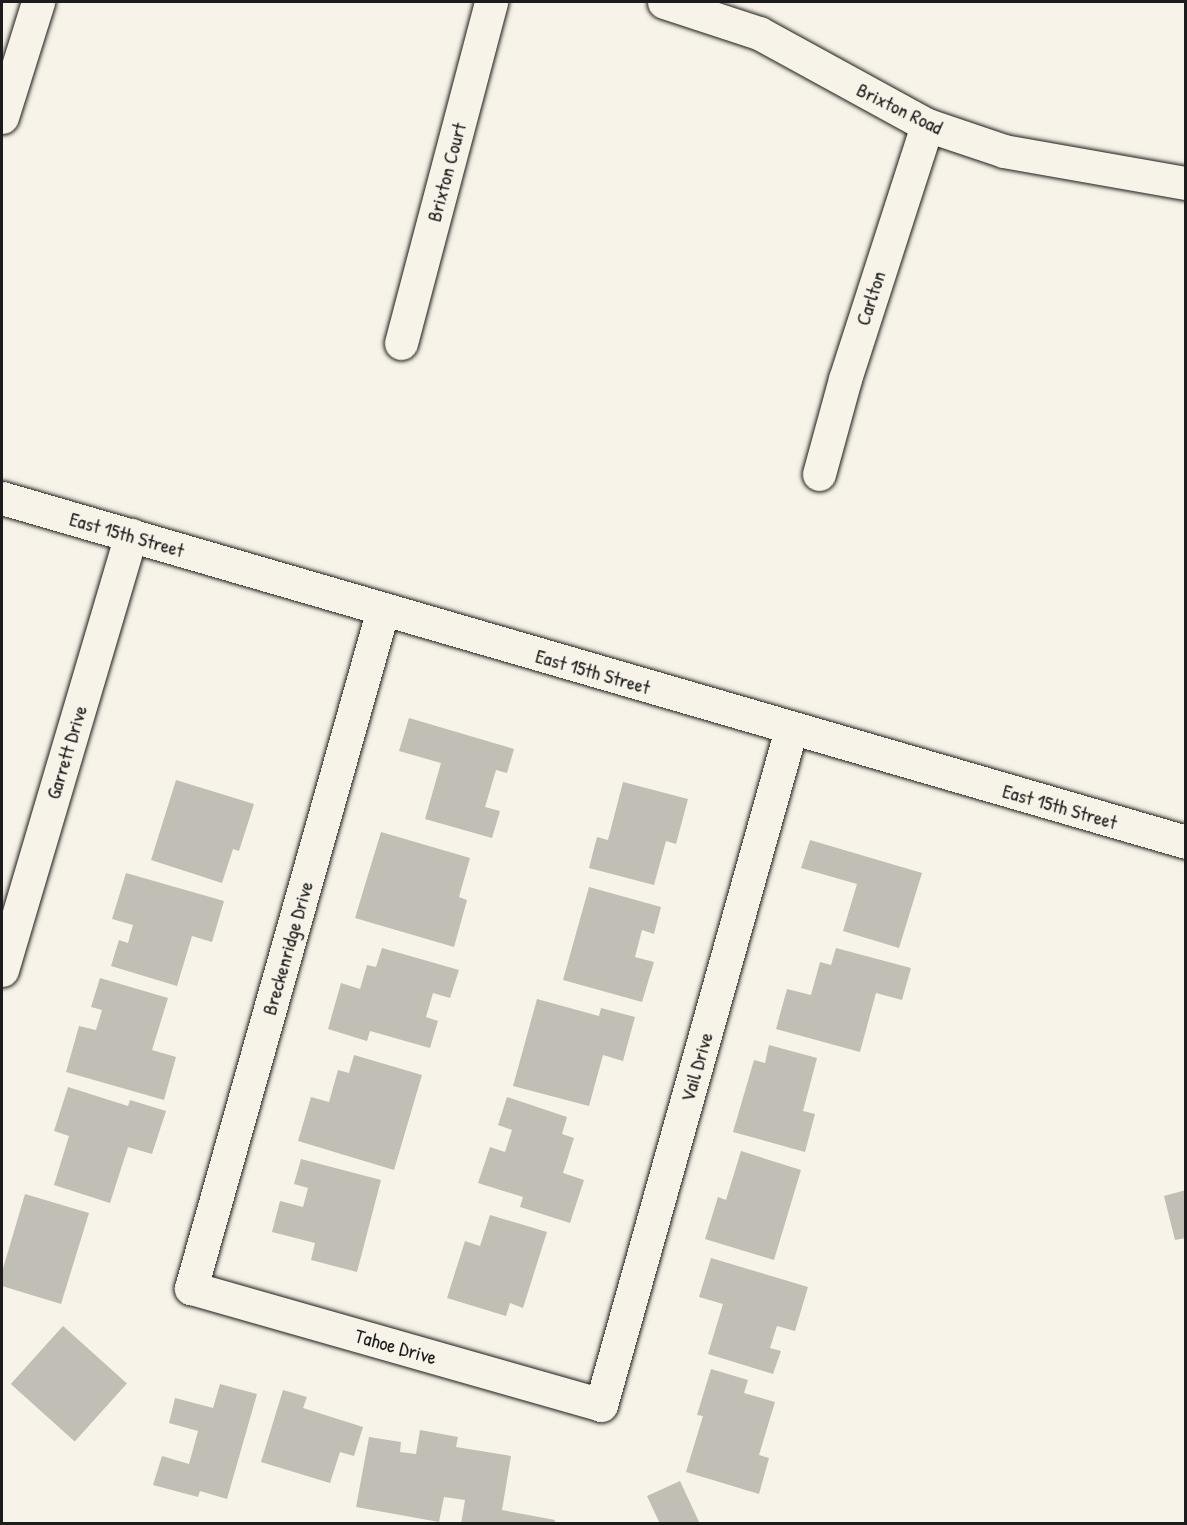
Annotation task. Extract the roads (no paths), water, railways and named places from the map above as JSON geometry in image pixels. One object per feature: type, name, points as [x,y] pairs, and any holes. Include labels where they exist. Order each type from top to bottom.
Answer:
[{"type":"street","points":[[2,117],[38,2]]},
{"type":"street","name":"Brixton Court","points":[[401,343],[491,2]]},
{"type":"street","name":"Brixton Road","points":[[664,2],[759,33],[927,125],[1004,151],[1185,183]]},
{"type":"street","name":"Carlton","points":[[819,474],[844,378],[927,125]]},
{"type":"street","name":"East 15th Street","points":[[2,498],[1185,842]]},
{"type":"street","name":"Garrett Drive","points":[[2,970],[131,535]]},
{"type":"street","name":"Breckenridge Drive","points":[[191,1288],[383,609]]},
{"type":"street","name":"Vail Drive","points":[[601,1405],[791,729]]},
{"type":"street","name":"Tahoe Drive","points":[[191,1288],[601,1405]]}]
